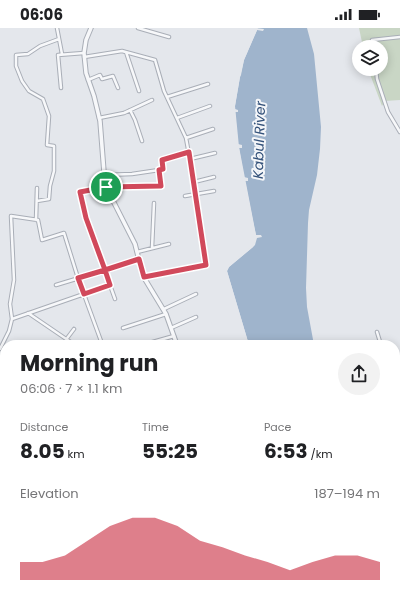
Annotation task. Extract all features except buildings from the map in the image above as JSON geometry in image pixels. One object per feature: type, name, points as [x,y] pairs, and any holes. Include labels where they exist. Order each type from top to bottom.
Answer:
[{"type":"street","points":[[57,28],[62,54]]},
{"type":"street","points":[[91,28],[86,40],[84,55],[88,80],[99,118],[106,187],[135,244],[144,277],[164,309],[175,340]]},
{"type":"street","points":[[138,28],[169,37]]},
{"type":"street","points":[[372,40],[400,37]]},
{"type":"street","points":[[37,201],[49,199],[50,186],[54,171],[54,146],[47,145],[49,116],[43,98],[29,91],[22,81],[16,66],[16,56],[28,54],[40,46],[59,39]]},
{"type":"street","points":[[61,88],[58,55],[84,55],[122,51],[155,60],[167,97],[186,138],[206,265],[144,277]]},
{"type":"street","points":[[126,52],[138,91]]},
{"type":"street","points":[[88,80],[100,75],[102,79],[113,76],[118,88]]},
{"type":"street","points":[[377,76],[388,112],[400,131]]},
{"type":"street","points":[[167,97],[208,84]]},
{"type":"street","points":[[99,118],[124,113],[152,100]]},
{"type":"street","points":[[177,118],[210,106]]},
{"type":"street","points":[[130,110],[142,140]]},
{"type":"street","points":[[186,138],[213,129]]},
{"type":"street","points":[[104,175],[132,174],[163,169],[162,160],[189,152]]},
{"type":"street","points":[[190,160],[215,153]]},
{"type":"street","points":[[115,298],[86,218],[80,192],[106,187],[161,186],[159,170]]},
{"type":"street","points":[[194,182],[214,177]]},
{"type":"street","points":[[37,188],[36,220],[38,220],[42,240],[64,233],[78,278],[102,340]]},
{"type":"street","points":[[185,196],[214,191]]},
{"type":"street","points":[[152,248],[154,203]]},
{"type":"street","points":[[4,340],[9,331],[12,319],[10,304],[14,273],[11,216],[36,220]]},
{"type":"street","points":[[137,252],[169,244]]},
{"type":"street","points":[[56,285],[139,259]]},
{"type":"street","points":[[12,319],[110,285]]},
{"type":"street","points":[[164,309],[196,294]]},
{"type":"street","points":[[28,313],[66,339],[74,329]]},
{"type":"street","points":[[122,328],[166,314]]},
{"type":"street","points":[[171,328],[196,317]]},
{"type":"street","points":[[377,332],[379,340]]},
{"type":"street","points":[[160,340],[174,336]]},
{"type":"green space","points":[[359,28],[400,28],[400,100],[385,101],[382,106],[371,76],[388,76],[388,40],[362,40]]},
{"type":"water","name":"Kabul River","points":[[258,28],[307,28],[314,54],[321,127],[317,175],[309,210],[308,223],[306,288],[307,307],[313,340],[248,340],[227,271],[229,267],[253,247],[256,235],[239,147],[235,106],[244,60]]},
{"type":"pier","points":[[255,28],[264,29],[263,31],[257,30],[244,60],[235,106],[235,109],[238,110],[238,112],[235,112],[238,144],[242,145],[242,148],[239,148],[244,177],[248,178],[248,181],[245,181],[254,226],[256,235],[261,235],[262,237],[257,238],[255,245],[229,267],[227,271],[248,340],[246,340],[225,270],[227,266],[252,246],[254,241],[237,148],[233,106],[241,64]]},
{"type":"route","points":[[106,187],[80,192],[86,218],[105,270],[78,278],[84,294],[110,285],[105,270],[139,259],[144,277],[206,265],[189,152],[162,160],[163,169],[159,170],[161,186],[106,187]]}]
